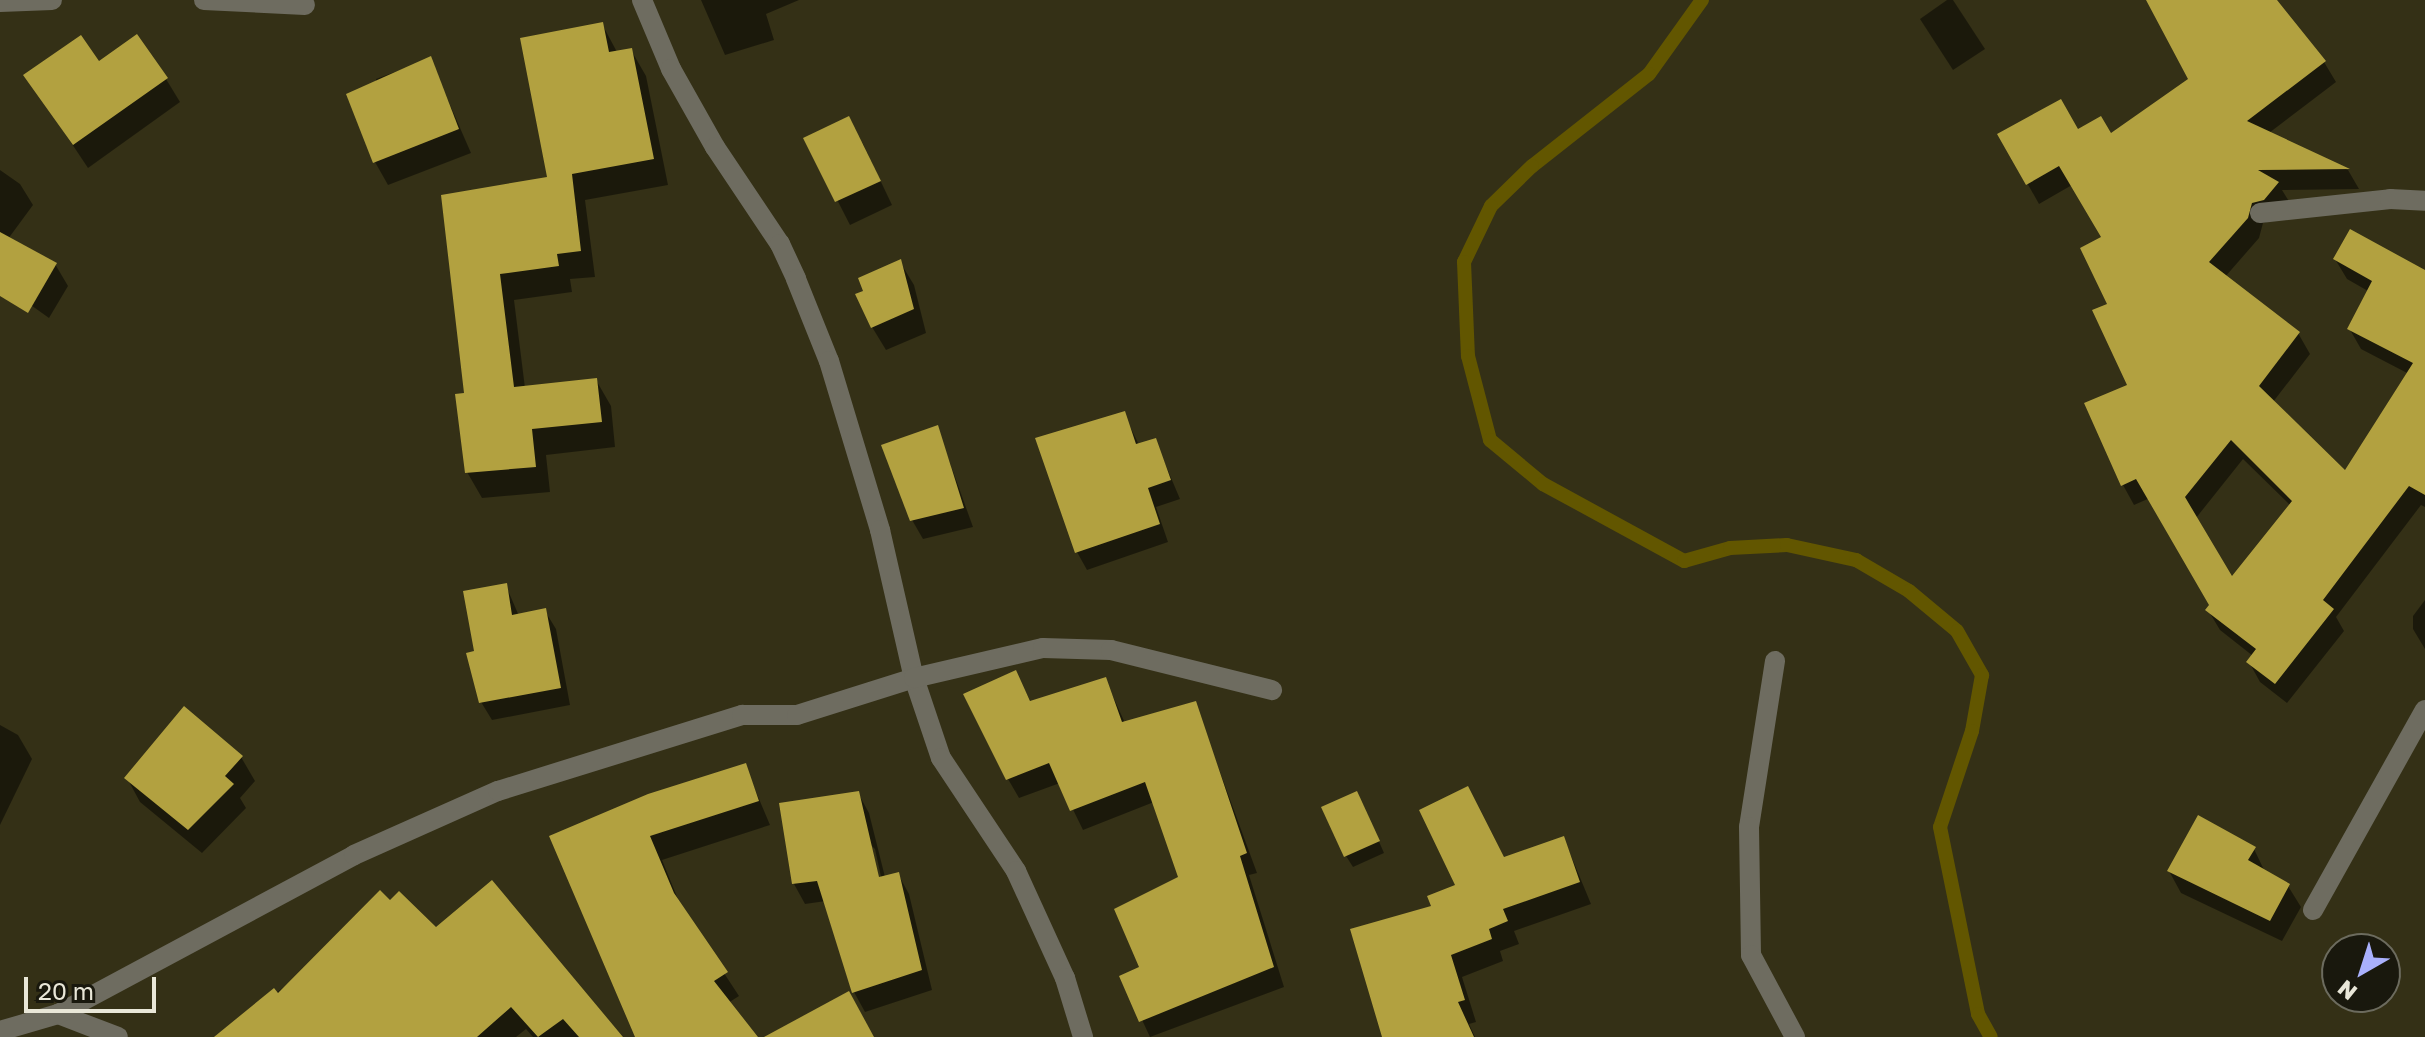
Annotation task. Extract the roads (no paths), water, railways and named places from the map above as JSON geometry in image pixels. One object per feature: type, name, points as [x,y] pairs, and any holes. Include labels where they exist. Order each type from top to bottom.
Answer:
[{"type":"street","points":[[0,2],[52,0]]},
{"type":"street","points":[[204,0],[305,5]]},
{"type":"street","points":[[642,0],[671,69],[707,134],[780,244],[812,320],[880,530],[914,678],[941,758],[1016,871],[1065,978],[1083,1037]]},
{"type":"street","points":[[2260,213],[2390,199],[2425,201]]},
{"type":"street","points":[[0,1031],[58,1014],[354,855],[498,791],[742,715],[797,715],[914,678],[1043,648],[1087,648],[1153,658],[1272,690]]},
{"type":"street","points":[[1775,661],[1749,827],[1751,955],[1795,1037]]},
{"type":"street","points":[[2313,910],[2425,710]]},
{"type":"street","points":[[58,1014],[118,1037]]},
{"type":"waterway","points":[[1702,0],[1649,74],[1532,166],[1491,206],[1464,262],[1468,356],[1490,440],[1543,484],[1684,561],[1730,548],[1787,545],[1856,560],[1909,591],[1957,631],[1982,675],[1972,731],[1940,827],[1978,1014],[1991,1037]]}]
